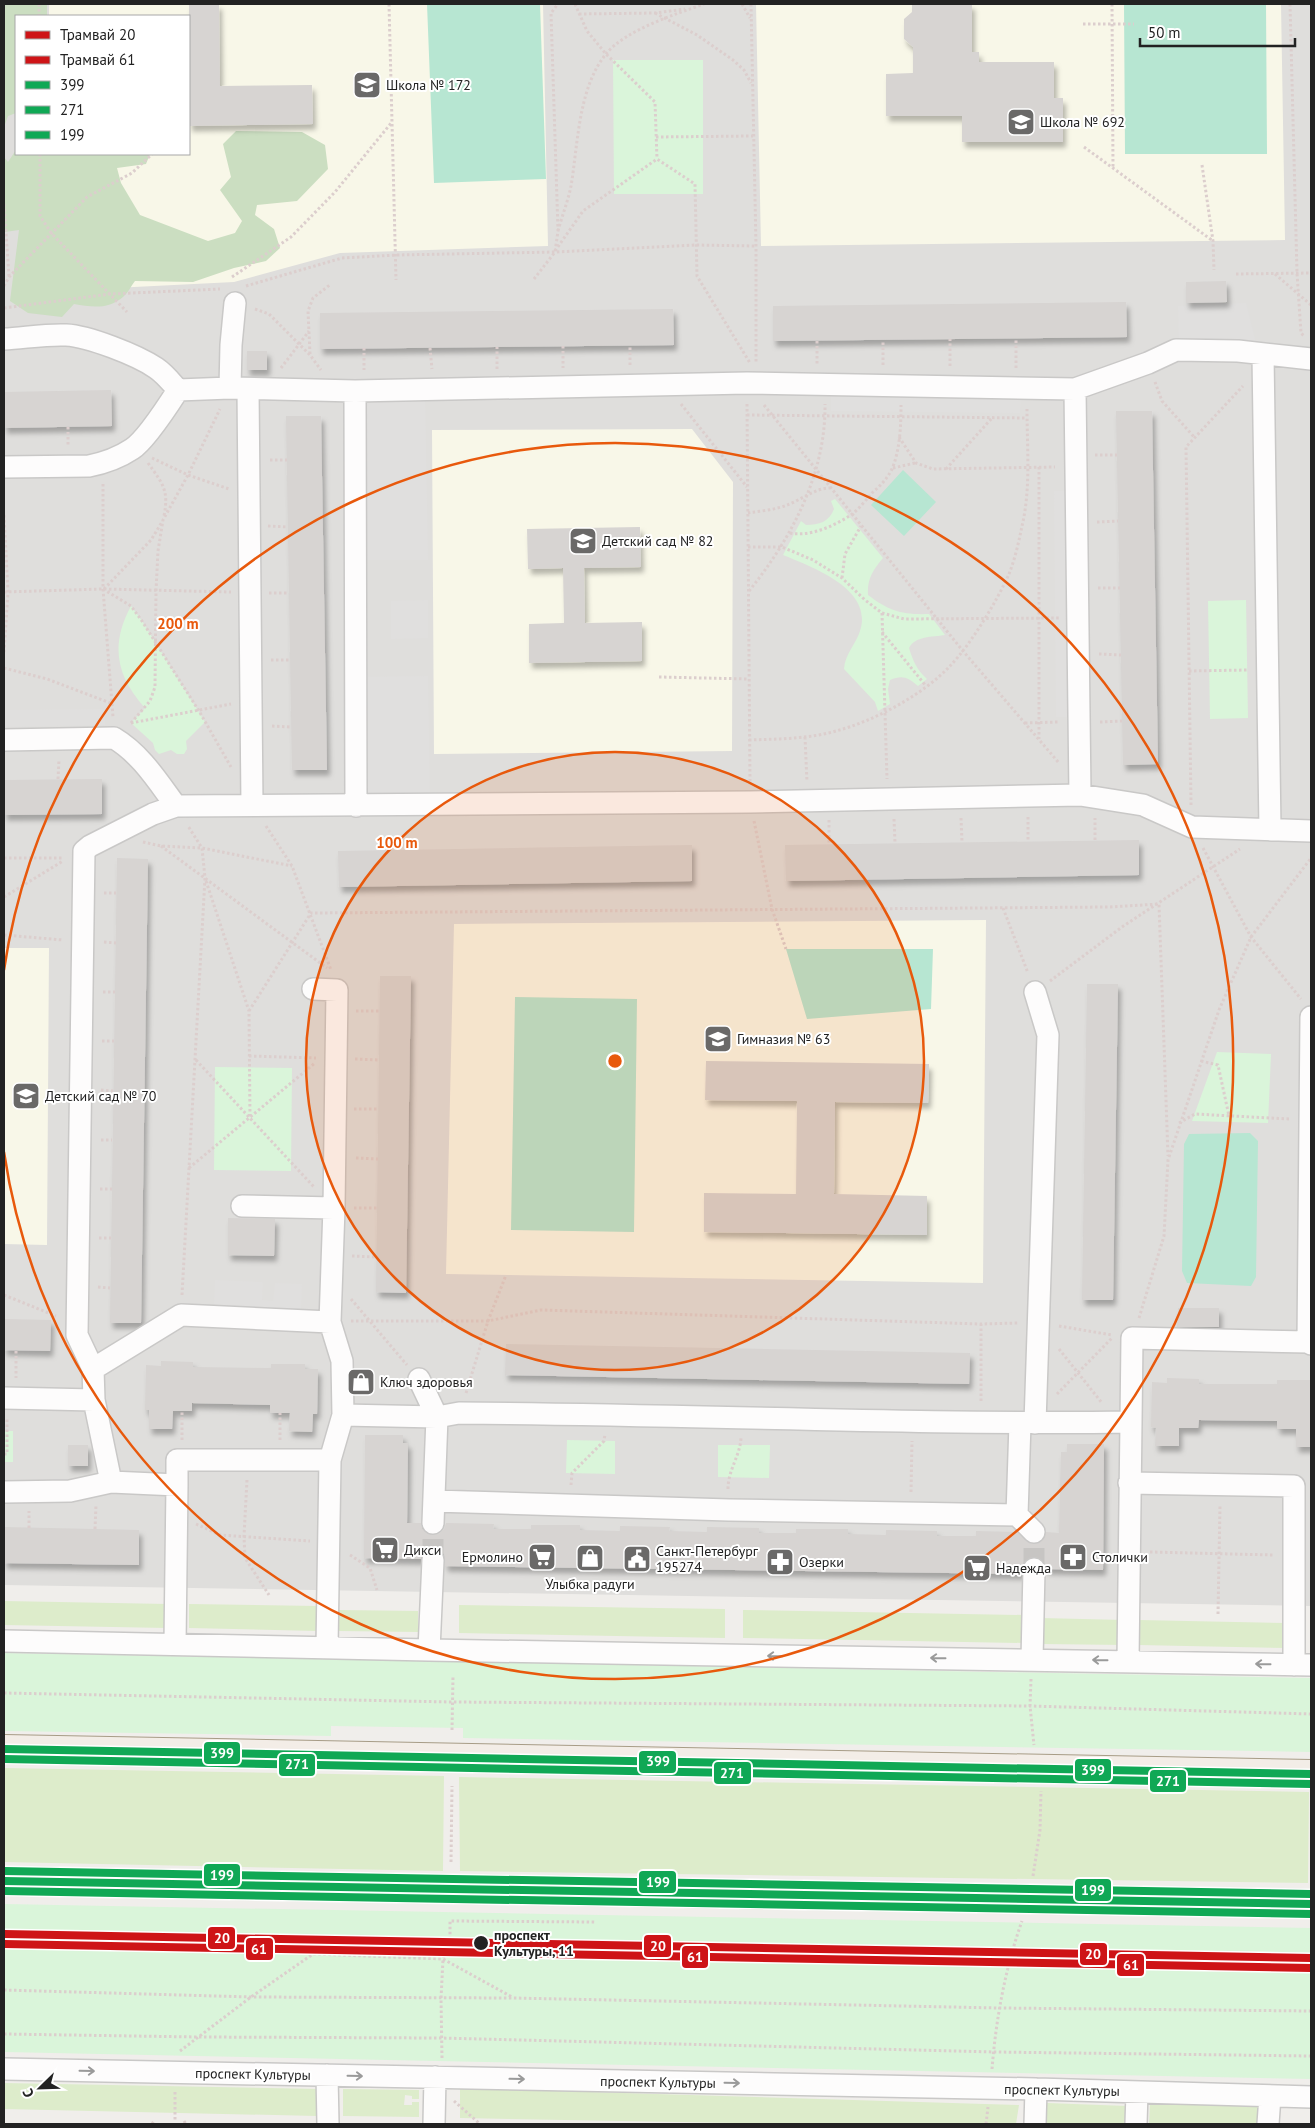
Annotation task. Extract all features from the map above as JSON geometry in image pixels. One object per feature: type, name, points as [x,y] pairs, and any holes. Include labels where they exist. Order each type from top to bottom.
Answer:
[{"type":"main road","points":[[4,1749],[1311,1774]]},
{"type":"main road","points":[[4,1881],[1311,1904]]},
{"type":"street","points":[[235,293],[231,345],[239,388],[249,496],[252,805]]},
{"type":"street","points":[[4,340],[66,335],[89,339],[134,356],[155,367],[178,390]]},
{"type":"street","points":[[178,390],[239,388],[345,390],[665,384],[753,379],[825,384],[1075,388],[1148,363],[1176,350],[1238,351],[1263,360],[1309,349]]},
{"type":"street","points":[[1263,360],[1270,830]]},
{"type":"street","points":[[1075,388],[1080,791]]},
{"type":"street","points":[[4,467],[89,466],[137,451],[178,390]]},
{"type":"street","points":[[345,390],[356,806]]},
{"type":"street","points":[[4,740],[114,733],[138,757],[176,806]]},
{"type":"street","points":[[111,1482],[94,1400],[93,1369],[78,1335],[84,851],[110,835],[153,814],[176,806],[750,802],[888,799],[1080,791],[1143,805],[1192,827],[1311,831]]},
{"type":"street","points":[[313,989],[337,990],[334,1208],[330,1322],[342,1361],[343,1415],[330,1460],[327,1647]]},
{"type":"street","points":[[1017,1515],[1038,1323],[1048,1035],[1035,992]]},
{"type":"street","points":[[1128,1661],[1129,1483],[1124,1422],[1133,1328],[1310,1343],[1308,1011]]},
{"type":"street","points":[[242,1206],[334,1208]]},
{"type":"street","points":[[93,1369],[180,1315],[330,1322]]},
{"type":"street","points":[[419,1379],[437,1417],[433,1523]]},
{"type":"street","points":[[9,1398],[94,1400]]},
{"type":"street","points":[[343,1415],[437,1417],[459,1413],[607,1414],[1027,1423],[1124,1422]]},
{"type":"street","points":[[176,1644],[177,1460],[330,1460]]},
{"type":"street","points":[[4,1492],[70,1491],[111,1482],[177,1485]]},
{"type":"street","points":[[4,1641],[1303,1665],[1294,1555],[1303,1521],[1303,1487],[1129,1483]]},
{"type":"street","points":[[434,1501],[729,1510],[1017,1515],[1034,1532]]},
{"type":"street","points":[[430,1650],[432,1560]]},
{"type":"street","points":[[1032,1660],[1034,1569]]},
{"type":"street","name":"проспект Культуры","points":[[4,2069],[327,2075],[439,2069],[1311,2097]]},
{"type":"street","points":[[434,2124],[439,2069]]},
{"type":"street","points":[[327,2075],[328,2124]]},
{"type":"street","points":[[1035,2124],[1036,2089]]},
{"type":"street","points":[[1136,2124],[1137,2092]]},
{"type":"street","points":[[1268,2124],[1270,2096]]},
{"type":"path","points":[[389,4],[397,255],[396,280]]},
{"type":"path","points":[[558,4],[550,13],[558,231]]},
{"type":"path","points":[[575,4],[586,31],[606,54],[655,102],[657,159]]},
{"type":"path","points":[[555,252],[558,231],[570,188],[580,122],[591,78],[606,54],[621,41],[665,18],[704,4]]},
{"type":"path","points":[[742,4],[751,20]]},
{"type":"path","points":[[751,4],[756,246],[753,379],[747,415],[750,802],[772,909],[786,949]]},
{"type":"path","points":[[1112,4],[1113,168]]},
{"type":"path","points":[[1290,4],[1298,293],[1301,333],[1309,349]]},
{"type":"path","points":[[579,14],[655,13],[690,9]]},
{"type":"path","points":[[655,13],[697,35],[733,60],[744,70],[752,86]]},
{"type":"path","points":[[1083,24],[1134,24]]},
{"type":"path","points":[[232,277],[291,237],[335,192],[392,122]]},
{"type":"path","points":[[656,137],[753,136]]},
{"type":"path","points":[[1084,147],[1213,241]]},
{"type":"path","points":[[40,155],[40,216],[52,234],[127,312]]},
{"type":"path","points":[[4,286],[9,277],[87,197],[132,173],[151,155]]},
{"type":"path","points":[[657,159],[695,184],[697,276],[773,415],[851,514],[1080,791]]},
{"type":"path","points":[[534,279],[583,211],[657,159]]},
{"type":"path","points":[[1202,165],[1213,241],[1214,270]]},
{"type":"path","points":[[4,204],[9,277]]},
{"type":"path","points":[[4,308],[110,294],[235,293],[342,258],[555,252],[695,245],[756,246]]},
{"type":"path","points":[[1236,274],[1311,273]]},
{"type":"path","points":[[1275,274],[1311,305]]},
{"type":"path","points":[[310,355],[308,311],[313,298],[331,284]]},
{"type":"path","points":[[235,293],[269,314],[345,390]]},
{"type":"path","points":[[272,389],[278,372],[309,330]]},
{"type":"path","points":[[749,740],[805,737],[836,731],[884,713],[926,686],[949,668],[963,651],[1009,573],[1022,525],[1028,467],[1027,418],[1016,338]]},
{"type":"path","points":[[950,339],[950,387]]},
{"type":"path","points":[[1263,360],[1186,447],[1192,827],[1251,937],[1308,1011]]},
{"type":"path","points":[[1148,363],[1162,401],[1195,438]]},
{"type":"path","points":[[665,384],[747,488]]},
{"type":"path","points":[[748,592],[782,547],[806,497],[820,454],[825,416],[825,384]]},
{"type":"path","points":[[790,533],[801,535],[825,528],[851,514],[885,481],[892,469],[899,436],[902,386]]},
{"type":"path","points":[[103,589],[151,540],[239,388]]},
{"type":"path","points":[[747,415],[1027,418]]},
{"type":"path","points":[[946,469],[992,418]]},
{"type":"path","points":[[899,436],[916,463]]},
{"type":"path","points":[[137,451],[188,476],[249,496]]},
{"type":"path","points":[[102,463],[103,589],[114,733],[131,723],[150,701],[155,687],[158,551],[167,499],[162,482],[137,451]]},
{"type":"path","points":[[892,469],[916,463],[933,469],[1076,467]]},
{"type":"path","points":[[1039,467],[1039,740]]},
{"type":"path","points":[[748,513],[784,506],[806,497],[820,488],[831,488]]},
{"type":"path","points":[[4,515],[6,592],[4,653]]},
{"type":"path","points":[[842,578],[845,554],[861,526]]},
{"type":"path","points":[[748,547],[782,547],[813,560],[842,578],[864,600],[882,613],[904,619],[1077,618]]},
{"type":"path","points":[[103,589],[131,606],[199,711],[233,772]]},
{"type":"path","points":[[6,592],[103,589],[289,593]]},
{"type":"path","points":[[882,613],[888,799]]},
{"type":"path","points":[[882,632],[926,686]]},
{"type":"path","points":[[4,668],[47,679],[113,704]]},
{"type":"path","points":[[1189,671],[1268,670]]},
{"type":"path","points":[[660,677],[749,679]]},
{"type":"path","points":[[131,723],[251,700]]},
{"type":"path","points":[[805,737],[807,801]]},
{"type":"path","points":[[161,846],[331,971],[292,866],[252,805]]},
{"type":"path","points":[[176,806],[202,848],[205,878],[180,1315]]},
{"type":"path","points":[[1003,908],[1035,992],[1122,927],[1270,830]]},
{"type":"path","points":[[110,835],[161,846],[202,848],[292,866]]},
{"type":"path","points":[[4,858],[68,858],[4,897]]},
{"type":"path","points":[[1168,1160],[1219,1010],[1251,937],[1311,858]]},
{"type":"path","points":[[205,878],[249,1011],[250,1118]]},
{"type":"path","points":[[311,913],[1109,907],[1159,904]]},
{"type":"path","points":[[1133,1328],[1140,1312],[1164,1236],[1168,1160],[1159,904]]},
{"type":"path","points":[[249,1011],[311,913]]},
{"type":"path","points":[[4,935],[83,942]]},
{"type":"path","points":[[189,1168],[321,1058]]},
{"type":"path","points":[[195,1059],[334,1208]]},
{"type":"path","points":[[1201,1061],[1218,1065],[1229,1116]]},
{"type":"path","points":[[1179,1123],[1195,1114],[1310,1120]]},
{"type":"path","points":[[459,1413],[488,1321],[506,1275]]},
{"type":"path","points":[[332,1276],[419,1379]]},
{"type":"path","points":[[4,1295],[53,1313],[78,1335]]},
{"type":"path","points":[[330,1322],[488,1321],[541,1310],[981,1324],[1038,1323],[1114,1335],[1027,1423]]},
{"type":"path","points":[[1133,1328],[1140,1312]]},
{"type":"path","points":[[1038,1323],[1078,1372],[1124,1422]]},
{"type":"path","points":[[980,1422],[981,1324]]},
{"type":"path","points":[[4,1454],[7,1454],[9,1398],[16,1351]]},
{"type":"path","points":[[177,1460],[182,1442],[182,1411]]},
{"type":"path","points":[[280,1413],[280,1460]]},
{"type":"path","points":[[572,1473],[604,1441],[607,1414]]},
{"type":"path","points":[[729,1510],[728,1478],[741,1445],[742,1417]]},
{"type":"path","points":[[911,1512],[912,1420]]},
{"type":"path","points":[[248,1460],[244,1536],[245,1558],[269,1595]]},
{"type":"path","points":[[1218,1614],[1220,1485]]},
{"type":"path","points":[[177,1516],[220,1535],[328,1542],[370,1568],[377,1590]]},
{"type":"path","points":[[1130,1552],[1294,1555]]},
{"type":"path","points":[[452,1730],[453,1676]]},
{"type":"path","points":[[4,1693],[452,1702],[1030,1706],[1311,1714]]},
{"type":"path","points":[[451,1862],[452,1786]]},
{"type":"path","points":[[439,2069],[443,1959],[450,1941],[450,1921],[595,1922]]},
{"type":"path","points":[[176,2121],[174,2055],[251,1997],[313,1954],[443,1959],[513,1998]]},
{"type":"path","points":[[1009,1963],[1311,1967]]},
{"type":"path","points":[[4,1990],[251,1997],[513,1998],[999,2008],[1311,2011]]},
{"type":"path","points":[[4,2034],[441,2038],[994,2052],[1311,2056]]},
{"type":"path","points":[[449,2096],[480,2124]]},
{"type":"shaded area","points":[[4,4],[1311,4],[1311,1606],[4,1585]]},
{"type":"shaded area","name":"Школа № 172","points":[[49,4],[543,4],[548,246],[340,253],[234,282],[114,288],[49,155],[190,155],[190,15],[49,15]]},
{"type":"shaded area","name":"Школа № 692","points":[[756,4],[1281,4],[1285,240],[761,246]]},
{"type":"shaded area","points":[[1246,303],[1257,347],[1179,343],[1178,306]]},
{"type":"shaded area","points":[[425,389],[428,560],[355,560],[355,391]]},
{"type":"shaded area","points":[[831,390],[1021,392],[1020,413],[831,411]]},
{"type":"shaded area","name":"Детский сад № 82","points":[[692,429],[733,482],[732,751],[434,754],[432,430]]},
{"type":"shaded area","points":[[1054,491],[1069,491],[1071,717],[1056,717]]},
{"type":"shaded area","points":[[428,600],[428,638],[391,639],[391,601]]},
{"type":"shaded area","points":[[428,676],[430,805],[356,806],[354,677]]},
{"type":"shaded area","points":[[105,709],[105,725],[4,727],[4,710]]},
{"type":"shaded area","name":"Гимназия № 63","points":[[986,920],[983,1283],[446,1274],[454,924]]},
{"type":"shaded area","name":"Детский сад № 70","points":[[4,948],[49,948],[47,1245],[4,1244]]},
{"type":"shaded area","points":[[215,1280],[263,1282],[262,1300],[273,1301],[275,1283],[302,1284],[301,1311],[214,1306]]},
{"type":"green space","points":[[4,4],[47,4],[47,15],[15,15],[15,113],[8,116],[4,127]]},
{"type":"green space","points":[[427,4],[540,4],[546,179],[434,183]]},
{"type":"green space","points":[[1124,4],[1266,4],[1267,154],[1125,154]]},
{"type":"green space","points":[[613,60],[703,60],[703,194],[614,194]]},
{"type":"green space","points":[[236,131],[302,132],[325,145],[328,169],[297,201],[257,205],[255,215],[274,229],[280,248],[266,261],[234,268],[193,282],[135,281],[123,297],[111,304],[87,306],[74,304],[62,317],[28,313],[10,301],[19,230],[5,232],[4,238],[4,157],[8,162],[15,152],[15,155],[150,155],[146,164],[117,168],[121,183],[140,215],[208,241],[235,233],[242,221],[220,190],[231,177],[223,144]]},
{"type":"green space","points":[[903,470],[936,502],[904,536],[871,505]]},
{"type":"green space","points":[[835,499],[883,558],[871,575],[868,595],[896,611],[911,614],[929,614],[945,635],[920,639],[912,644],[909,648],[914,661],[927,679],[918,686],[905,678],[890,680],[888,689],[890,704],[878,711],[875,702],[844,669],[846,659],[860,631],[862,616],[858,603],[838,582],[824,573],[783,555],[801,521],[806,525],[811,525],[826,520],[834,509],[831,501]]},
{"type":"green space","points":[[1246,600],[1248,718],[1210,719],[1208,601]]},
{"type":"green space","points":[[131,606],[205,722],[186,741],[187,749],[184,754],[177,754],[171,750],[159,754],[155,750],[153,743],[131,723],[145,708],[128,684],[119,660],[120,634]]},
{"type":"green space","points":[[786,949],[933,949],[931,1009],[807,1019]]},
{"type":"green space","points":[[515,997],[637,999],[634,1232],[511,1230]]},
{"type":"green space","points":[[1217,1052],[1271,1054],[1268,1123],[1192,1121]]},
{"type":"green space","points":[[215,1067],[292,1068],[291,1171],[214,1170]]},
{"type":"green space","points":[[1250,1133],[1258,1141],[1256,1277],[1251,1286],[1187,1283],[1182,1271],[1184,1144],[1189,1134]]},
{"type":"green space","points":[[4,1431],[13,1431],[13,1462],[4,1462]]},
{"type":"green space","points":[[567,1440],[615,1441],[615,1474],[566,1473]]},
{"type":"green space","points":[[718,1445],[770,1445],[769,1478],[718,1477]]},
{"type":"green space","points":[[4,1601],[168,1604],[167,1628],[4,1625]]},
{"type":"green space","points":[[189,1604],[318,1606],[317,1631],[189,1628]]},
{"type":"green space","points":[[459,1605],[725,1609],[725,1638],[459,1633]]},
{"type":"green space","points":[[339,1610],[418,1611],[418,1632],[339,1631]]},
{"type":"green space","points":[[743,1610],[1025,1615],[1025,1643],[743,1638]]},
{"type":"green space","points":[[1040,1618],[1125,1620],[1125,1645],[1040,1644]]},
{"type":"green space","points":[[1139,1620],[1285,1623],[1285,1648],[1138,1645]]},
{"type":"green space","points":[[4,1653],[1311,1678],[1311,1752],[463,1738],[463,1728],[331,1726],[331,1736],[4,1731]]},
{"type":"green space","points":[[4,1768],[444,1776],[443,1871],[4,1862]]},
{"type":"green space","points":[[459,1777],[1309,1792],[1308,1883],[460,1871]]},
{"type":"green space","points":[[4,1904],[1311,1928],[1311,2079],[4,2052]]},
{"type":"green space","points":[[4,2083],[317,2089],[317,2116],[4,2109]]},
{"type":"green space","points":[[460,2088],[1019,2105],[1016,2124],[785,2124],[460,2118]]},
{"type":"green space","points":[[343,2089],[419,2090],[419,2099],[412,2099],[412,2096],[405,2095],[404,2105],[412,2105],[412,2102],[419,2102],[419,2117],[343,2116]]},
{"type":"green space","points":[[1047,2103],[1127,2106],[1124,2124],[1046,2124]]},
{"type":"green space","points":[[1150,2104],[1259,2106],[1258,2124],[1149,2124]]},
{"type":"building","points":[[189,4],[219,4],[220,86],[312,85],[313,124],[190,126]]},
{"type":"building","name":"Школа № 692","points":[[912,4],[972,4],[972,52],[979,52],[979,62],[1054,62],[1054,98],[1063,98],[1063,142],[962,142],[962,116],[886,116],[886,74],[913,73],[913,47],[904,39],[904,19],[912,12]]},
{"type":"building","points":[[1226,281],[1227,302],[1186,303],[1186,282]]},
{"type":"building","points":[[1126,302],[1127,337],[773,341],[773,306]]},
{"type":"building","points":[[673,309],[674,345],[320,349],[320,313]]},
{"type":"building","points":[[247,351],[267,351],[267,370],[247,370]]},
{"type":"building","points":[[111,390],[112,426],[4,428],[4,392]]},
{"type":"building","points":[[1116,411],[1152,411],[1158,764],[1123,765]]},
{"type":"building","points":[[286,416],[321,416],[327,770],[292,770]]},
{"type":"building","points":[[640,527],[641,567],[584,568],[585,623],[642,622],[642,661],[529,663],[529,624],[564,623],[563,568],[528,569],[527,529]]},
{"type":"building","points":[[102,779],[102,814],[4,815],[4,780]]},
{"type":"building","points":[[1139,840],[1139,875],[786,881],[785,845]]},
{"type":"building","points":[[692,845],[692,881],[339,887],[338,851]]},
{"type":"building","points":[[117,858],[148,859],[141,1323],[110,1323]]},
{"type":"building","points":[[380,976],[411,976],[406,1293],[376,1292]]},
{"type":"building","points":[[1087,984],[1118,984],[1113,1300],[1082,1300]]},
{"type":"building","points":[[706,1061],[929,1064],[928,1103],[835,1102],[834,1194],[927,1196],[927,1235],[704,1232],[704,1193],[796,1194],[797,1101],[705,1100]]},
{"type":"building","points":[[228,1218],[275,1219],[274,1256],[228,1255]]},
{"type":"building","points":[[1178,1308],[1219,1308],[1219,1327],[1177,1327]]},
{"type":"building","points":[[4,1319],[51,1320],[50,1351],[4,1350]]},
{"type":"building","points":[[506,1344],[970,1353],[969,1384],[505,1375]]},
{"type":"building","points":[[161,1361],[193,1362],[193,1367],[271,1368],[271,1364],[305,1364],[305,1369],[318,1369],[317,1414],[313,1414],[312,1432],[289,1431],[290,1413],[270,1413],[270,1405],[192,1403],[192,1411],[173,1411],[172,1429],[149,1429],[149,1410],[145,1410],[146,1365],[161,1366]]},
{"type":"building","points":[[1167,1378],[1199,1379],[1199,1384],[1277,1384],[1277,1380],[1311,1380],[1311,1447],[1296,1447],[1296,1429],[1277,1429],[1277,1421],[1199,1420],[1198,1428],[1179,1428],[1179,1446],[1155,1446],[1156,1428],[1151,1427],[1152,1382],[1167,1383]]},
{"type":"building","points":[[365,1435],[403,1435],[403,1443],[408,1443],[407,1523],[421,1523],[422,1529],[432,1535],[439,1534],[444,1529],[446,1523],[494,1524],[493,1529],[531,1529],[531,1525],[580,1525],[580,1530],[620,1531],[620,1526],[670,1527],[669,1531],[707,1532],[707,1527],[759,1528],[759,1533],[796,1533],[796,1529],[848,1529],[848,1534],[886,1535],[886,1530],[937,1531],[937,1536],[976,1536],[976,1531],[1016,1532],[1031,1544],[1042,1541],[1046,1532],[1059,1533],[1061,1452],[1067,1452],[1067,1444],[1104,1444],[1103,1570],[1046,1569],[1041,1559],[1034,1557],[1024,1562],[1021,1574],[445,1566],[444,1554],[439,1549],[433,1548],[423,1553],[421,1559],[364,1558]]},
{"type":"building","points":[[68,1445],[88,1445],[88,1466],[68,1466]]},
{"type":"building","points":[[4,1527],[139,1530],[139,1565],[4,1563]]},
{"type":"tunnel","points":[[433,1523],[433,1560]]},
{"type":"tunnel","points":[[1034,1532],[1034,1569]]},
{"type":"tram line","name":"20","points":[[4,1934],[1311,1958]]},
{"type":"tram line","name":"61","points":[[4,1944],[1311,1968]]},
{"type":"transit line","name":"399","points":[[4,1749],[1311,1774]]},
{"type":"transit line","name":"271","points":[[4,1759],[1311,1784]]},
{"type":"transit line","name":"199","points":[[4,1871],[1311,1894]]},
{"type":"transit line","name":"399","points":[[4,1881],[1311,1904]]},
{"type":"transit line","name":"271","points":[[4,1891],[1311,1914]]},
{"type":"place","name":"Школа № 172","points":[[367,85]]},
{"type":"place","name":"Школа № 692","points":[[1021,122]]},
{"type":"place","name":"Детский сад № 82","points":[[583,541]]},
{"type":"place","name":"Гимназия № 63","points":[[718,1039]]},
{"type":"place","name":"Детский сад № 70","points":[[26,1096]]},
{"type":"place","name":"Ключ здоровья","points":[[361,1382]]},
{"type":"place","name":"Дикси","points":[[385,1550]]},
{"type":"place","name":"Ермолино","points":[[542,1557]]},
{"type":"place","name":"Столички","points":[[1073,1557]]},
{"type":"place","name":"Улыбка радуги","points":[[590,1558]]},
{"type":"place","name":"Санкт-Петербург 195274","points":[[637,1559]]},
{"type":"place","name":"Озерки","points":[[780,1562]]},
{"type":"place","name":"Надежда","points":[[977,1568]]},
{"type":"place","name":"проспект Культуры, 11","points":[[481,1943]]}]
